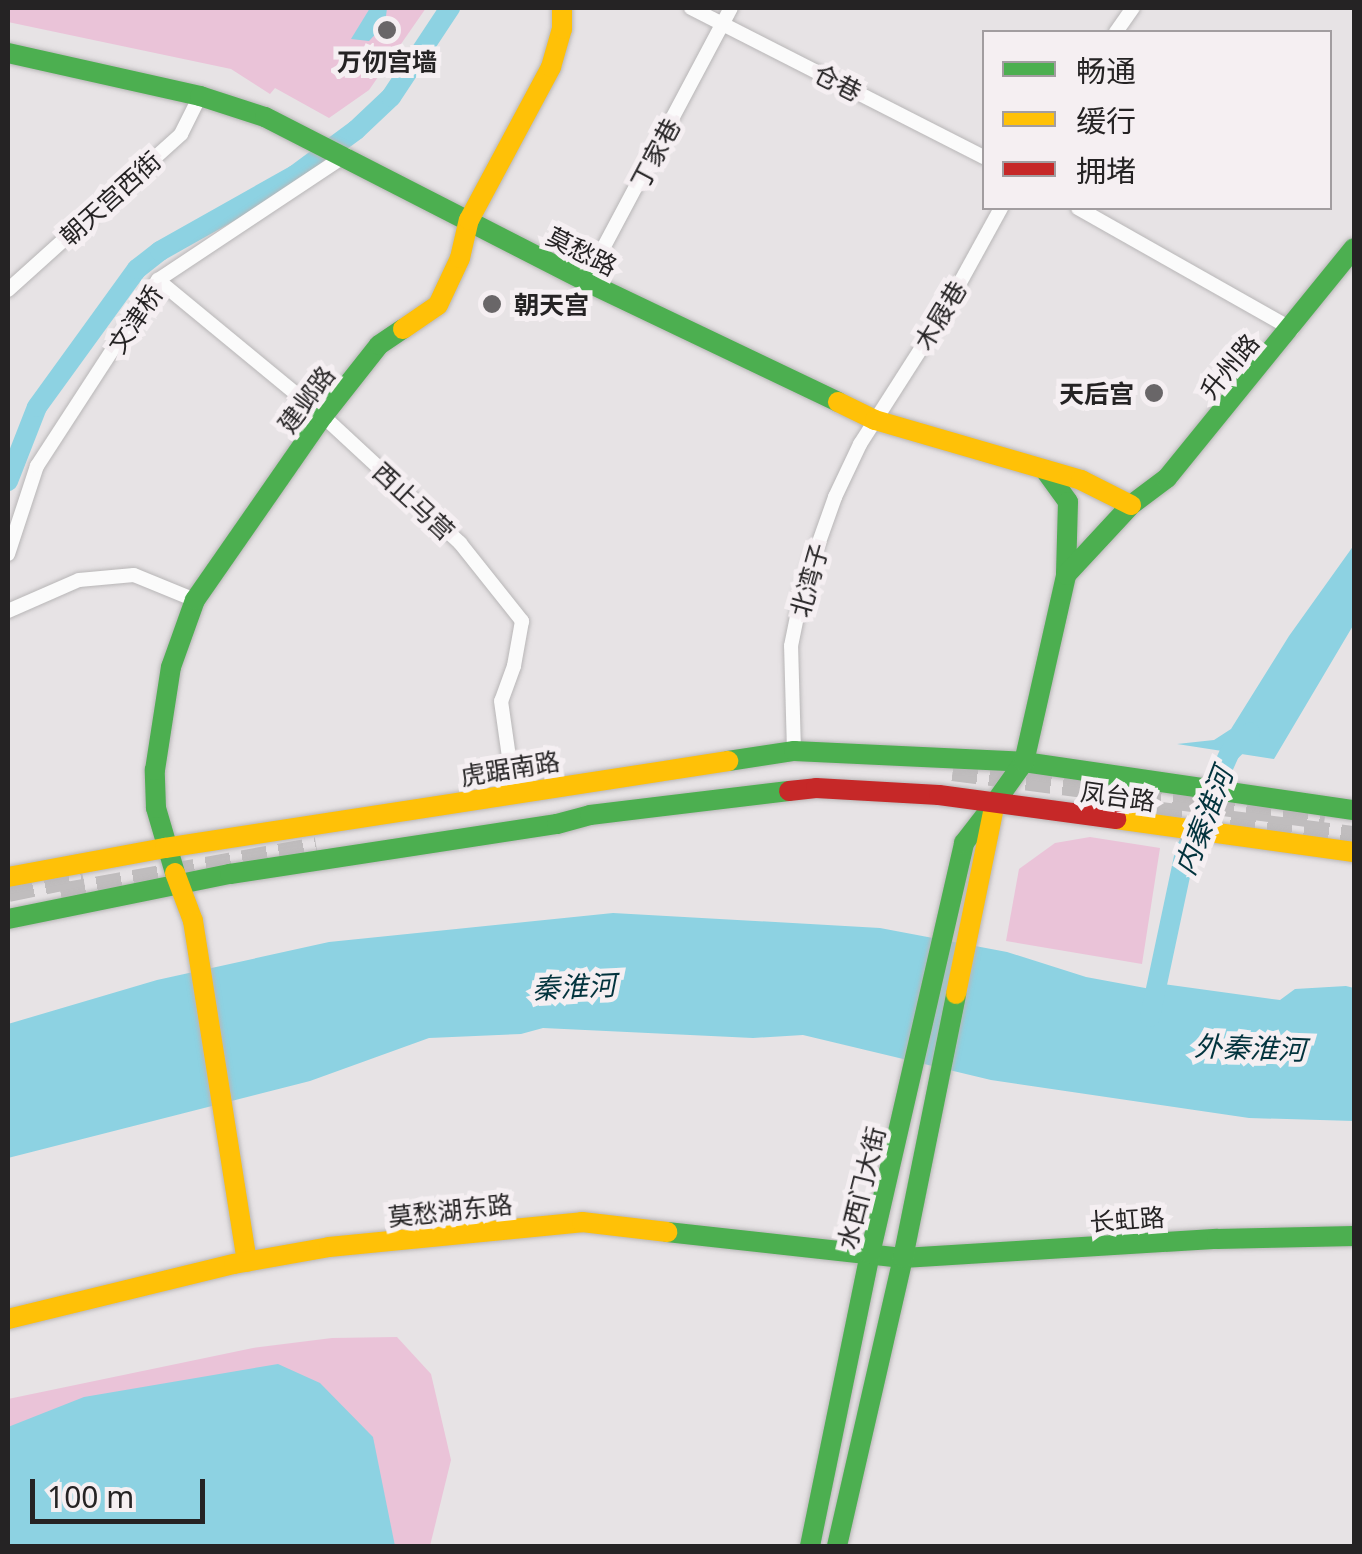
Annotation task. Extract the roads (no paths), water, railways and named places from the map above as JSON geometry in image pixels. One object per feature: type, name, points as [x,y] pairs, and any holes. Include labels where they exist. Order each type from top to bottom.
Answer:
[{"type":"main road","name":"建邺路","points":[[247,1262],[228,1123],[192,920],[165,848],[155,789],[161,713],[171,667],[195,600],[323,416],[379,345],[438,305],[460,258],[469,220],[550,67],[562,29],[562,8]]},
{"type":"main road","name":"莫愁路","points":[[8,53],[200,96],[292,129],[591,284],[875,420],[1081,480],[1131,505]]},
{"type":"main road","name":"升州路","points":[[1131,505],[1167,478],[1354,248]]},
{"type":"main road","points":[[8,919],[180,884],[768,791],[816,788],[907,793],[994,804],[1024,762],[1066,575],[1068,502],[1044,469]]},
{"type":"main road","points":[[1066,575],[1131,505]]},
{"type":"main road","name":"虎踞南路","points":[[8,877],[514,792],[794,751],[910,753],[1024,762]]},
{"type":"main road","points":[[907,793],[927,781],[928,774],[910,753]]},
{"type":"main road","name":"凤台路","points":[[1024,762],[1264,800],[1354,810]]},
{"type":"main road","name":"凤台路","points":[[994,804],[1354,852]]},
{"type":"main road","name":"水西门大街","points":[[810,1546],[870,1254],[964,843],[994,804]]},
{"type":"main road","name":"水西门大街","points":[[838,1546],[989,848],[994,804]]},
{"type":"main road","name":"莫愁湖东路","points":[[8,1320],[247,1262],[330,1247],[582,1222],[902,1258]]},
{"type":"main road","name":"长虹路","points":[[902,1258],[1217,1239],[1354,1236]]},
{"type":"street","name":"仓巷","points":[[691,8],[982,156]]},
{"type":"street","name":"丁家巷","points":[[591,284],[600,256],[731,8]]},
{"type":"street","points":[[1117,30],[1133,8]]},
{"type":"street","name":"朝天宫西街","points":[[8,290],[181,134],[200,96]]},
{"type":"street","name":"文津桥","points":[[8,554],[37,466],[158,280],[346,155]]},
{"type":"street","name":"木屐巷","points":[[875,420],[940,319],[1000,210]]},
{"type":"street","points":[[1082,210],[1292,329]]},
{"type":"street","name":"西止马营","points":[[158,280],[323,416],[460,543],[522,622],[514,666],[501,701],[514,792]]},
{"type":"street","name":"北湾子","points":[[794,751],[791,646],[803,587],[835,497],[875,420]]},
{"type":"street","points":[[8,612],[79,580],[134,575],[195,600]]},
{"type":"water","points":[[370,8],[387,8],[385,24],[369,41],[351,39]]},
{"type":"water","points":[[1354,545],[1354,624],[1274,759],[1177,744],[1214,740],[1231,729],[1289,636]]},
{"type":"water","points":[[613,913],[880,928],[1007,952],[1086,977],[1156,990],[1156,983],[1280,1000],[1295,989],[1354,988],[1354,1121],[1249,1118],[991,1080],[803,1035],[753,1038],[543,1028],[521,1034],[429,1038],[310,1081],[8,1158],[8,1024],[157,980],[329,942]]},
{"type":"water","points":[[278,1364],[320,1383],[373,1437],[395,1546],[8,1546],[8,1427],[84,1397]]},
{"type":"waterway","points":[[8,481],[37,407],[137,269],[160,251],[295,175],[356,130],[391,97],[450,8]]},
{"type":"waterway","name":"内秦淮河","points":[[1150,1017],[1185,852],[1230,752],[1250,733]]},
{"type":"tunnel","points":[[953,768],[1325,816]]},
{"type":"tunnel","points":[[1120,809],[1354,838]]},
{"type":"tunnel","points":[[61,895],[317,849]]},
{"type":"tunnel","points":[[8,889],[82,874]]},
{"type":"place","name":"万仞宫墙","points":[[387,30]]},
{"type":"place","name":"朝天宫","points":[[492,304]]},
{"type":"place","name":"天后宫","points":[[1154,393]]},
{"type":"water label","name":"秦淮河","points":[[574,986]]},
{"type":"water label","name":"外秦淮河","points":[[1250,1047]]}]
